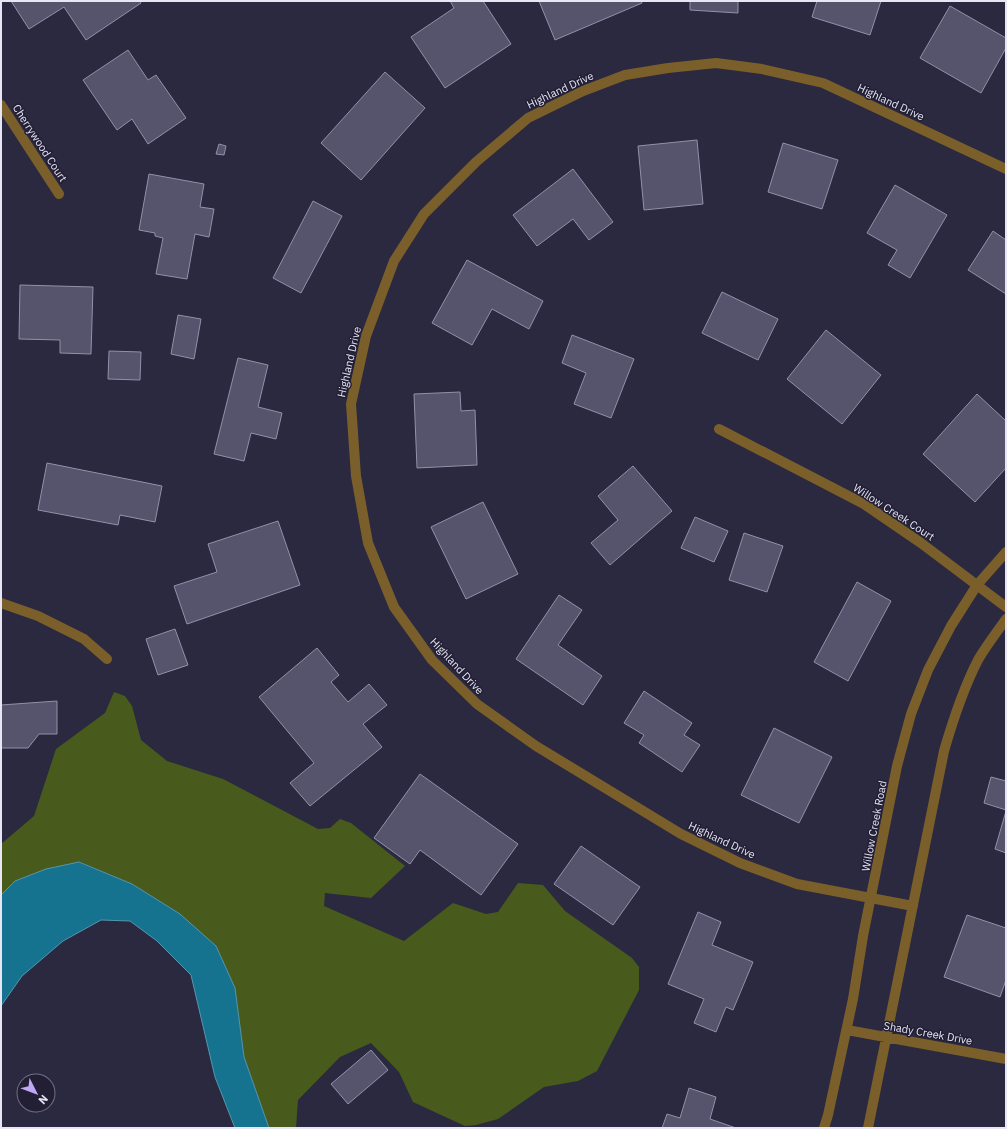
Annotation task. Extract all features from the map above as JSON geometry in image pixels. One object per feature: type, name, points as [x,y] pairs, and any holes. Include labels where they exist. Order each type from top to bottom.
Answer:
[{"type":"street","name":"Highland Drive","points":[[913,906],[797,884],[733,860],[681,834],[542,750],[477,704],[432,660],[394,607],[368,543],[356,476],[351,404],[366,336],[394,261],[424,214],[476,162],[528,118],[583,91],[625,75],[668,68],[716,63],[762,69],[824,83],[1006,169]]},
{"type":"street","name":"Cherrywood Court","points":[[1,105],[59,194]]},
{"type":"street","name":"Willow Creek Court","points":[[719,429],[864,504],[921,543],[1006,607]]},
{"type":"street","name":"Willow Creek Road","points":[[824,1128],[847,1030],[897,766],[911,714],[928,670],[951,626],[977,586],[1006,552]]},
{"type":"street","points":[[1,603],[38,616],[84,639],[106,659]]},
{"type":"street","points":[[868,1128],[941,764],[954,717],[965,687],[979,659],[1006,619]]},
{"type":"street","name":"Shady Creek Drive","points":[[847,1030],[1006,1059]]},
{"type":"green space","points":[[114,692],[125,696],[132,706],[141,740],[167,761],[223,779],[318,829],[330,828],[340,819],[351,823],[405,866],[371,898],[325,893],[324,906],[404,941],[453,903],[486,914],[498,912],[518,883],[543,885],[565,911],[632,958],[639,967],[639,990],[597,1071],[578,1081],[544,1087],[498,1119],[476,1125],[465,1126],[413,1102],[399,1072],[371,1043],[340,1057],[298,1100],[296,1128],[269,1128],[244,1057],[235,988],[180,914],[132,884],[80,862],[15,881],[1,895],[1,844],[34,816],[56,749],[105,713]]},
{"type":"water","points":[[79,862],[132,884],[180,914],[216,946],[235,988],[244,1057],[269,1128],[235,1128],[215,1077],[191,975],[157,941],[130,921],[101,920],[63,941],[22,976],[1,1006],[1,895],[15,881],[46,869]]},
{"type":"building","points":[[11,1],[140,1],[141,3],[86,40],[64,7],[29,29]]},
{"type":"building","points":[[450,1],[483,1],[511,44],[445,88],[411,37],[454,8]]},
{"type":"building","points":[[539,1],[641,1],[642,3],[555,40]]},
{"type":"building","points":[[690,1],[738,1],[738,13],[690,10]]},
{"type":"building","points":[[817,1],[881,1],[870,35],[812,17]]},
{"type":"building","points":[[950,6],[1006,38],[1006,48],[981,93],[920,58]]},
{"type":"building","points":[[128,50],[148,80],[156,75],[186,118],[148,144],[132,119],[117,130],[83,80]]},
{"type":"building","points":[[385,72],[425,108],[361,180],[321,143]]},
{"type":"building","points":[[697,140],[703,204],[644,210],[638,146]]},
{"type":"building","points":[[783,143],[838,160],[822,209],[768,192]]},
{"type":"building","points":[[219,144],[226,146],[224,155],[216,154]]},
{"type":"building","points":[[573,169],[613,222],[589,240],[573,219],[537,246],[513,215]]},
{"type":"building","points":[[149,174],[204,184],[200,207],[214,209],[209,237],[195,234],[187,279],[156,274],[163,238],[155,236],[155,233],[139,230]]},
{"type":"building","points":[[895,185],[947,215],[910,278],[888,265],[897,250],[867,233]]},
{"type":"building","points":[[313,201],[342,216],[301,293],[273,278]]},
{"type":"building","points":[[993,231],[1006,240],[1006,294],[968,270]]},
{"type":"building","points":[[467,260],[543,301],[529,329],[492,309],[472,345],[432,323]]},
{"type":"building","points":[[20,285],[93,287],[91,354],[60,353],[60,340],[19,339]]},
{"type":"building","points":[[722,292],[778,319],[758,360],[702,333]]},
{"type":"building","points":[[178,315],[201,319],[194,359],[171,354]]},
{"type":"building","points":[[826,330],[881,375],[842,424],[787,379]]},
{"type":"building","points":[[572,335],[634,359],[611,418],[574,404],[586,373],[562,363]]},
{"type":"building","points":[[109,351],[141,352],[140,380],[108,379]]},
{"type":"building","points":[[238,358],[268,365],[258,407],[282,413],[276,439],[251,433],[244,461],[214,454]]},
{"type":"building","points":[[460,392],[461,411],[475,410],[477,465],[417,468],[414,394]]},
{"type":"building","points":[[977,394],[1006,421],[1006,468],[975,502],[923,454]]},
{"type":"building","points":[[47,463],[162,486],[155,522],[120,515],[118,525],[38,510]]},
{"type":"building","points":[[633,466],[672,511],[610,565],[591,543],[618,520],[598,496]]},
{"type":"building","points":[[483,502],[518,574],[466,599],[431,527]]},
{"type":"building","points":[[695,517],[728,531],[714,562],[681,548]]},
{"type":"building","points":[[278,521],[300,585],[187,624],[174,586],[217,572],[208,544]]},
{"type":"building","points":[[744,533],[783,546],[767,592],[729,580]]},
{"type":"building","points":[[857,582],[891,601],[848,681],[814,662]]},
{"type":"building","points":[[559,595],[582,610],[558,645],[602,676],[583,705],[516,659]]},
{"type":"building","points":[[175,629],[188,665],[158,675],[146,639]]},
{"type":"building","points":[[317,648],[339,675],[331,682],[348,702],[369,684],[387,705],[363,724],[382,747],[310,806],[290,783],[314,763],[259,697]]},
{"type":"building","points":[[644,691],[692,723],[684,735],[700,745],[682,772],[639,743],[644,735],[624,723]]},
{"type":"building","points":[[57,701],[57,734],[39,734],[28,748],[1,748],[1,705]]},
{"type":"building","points":[[774,728],[832,757],[799,823],[741,795]]},
{"type":"building","points":[[420,774],[518,844],[481,895],[420,850],[410,864],[374,838]]},
{"type":"building","points":[[991,777],[1006,781],[1006,810],[984,803]]},
{"type":"building","points":[[1006,811],[1006,853],[995,849]]},
{"type":"building","points":[[581,846],[640,887],[613,925],[554,884]]},
{"type":"building","points":[[698,912],[721,922],[712,945],[753,962],[733,1010],[726,1007],[716,1032],[694,1023],[704,999],[668,984]]},
{"type":"building","points":[[967,915],[1006,928],[1006,980],[1000,997],[944,977]]},
{"type":"building","points":[[371,1050],[388,1070],[348,1104],[331,1084]]},
{"type":"building","points":[[689,1088],[716,1097],[710,1119],[736,1128],[662,1128],[667,1114],[680,1118]]}]
